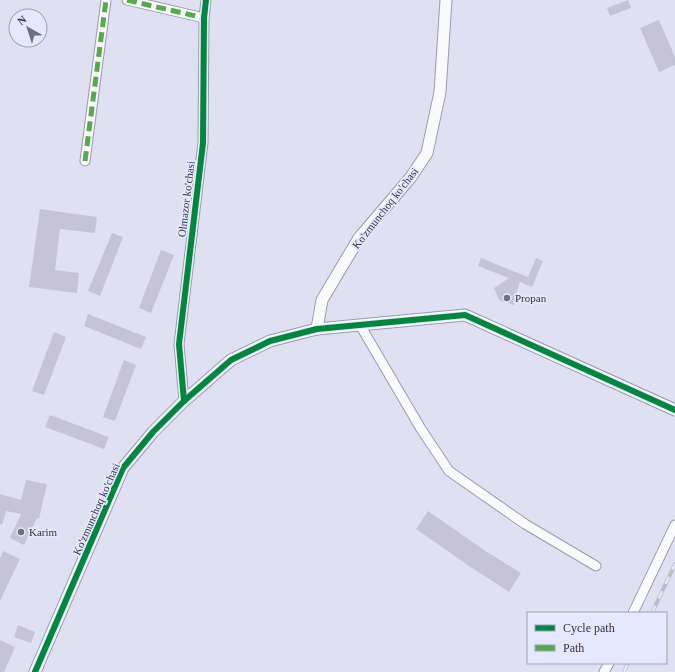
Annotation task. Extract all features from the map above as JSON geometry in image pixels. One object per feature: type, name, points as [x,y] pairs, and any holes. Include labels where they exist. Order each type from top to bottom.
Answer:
[{"type":"street","points":[[85,161],[106,0]]},
{"type":"street","points":[[127,0],[204,18]]},
{"type":"street","name":"Olmazor ko'chasi","points":[[184,401],[179,344],[203,143],[204,18],[206,0]]},
{"type":"street","name":"Ko'zmunchoq ko'chasi","points":[[35,672],[124,468],[153,432],[184,401],[231,360],[270,341],[317,329],[322,300],[359,238],[411,176],[427,153],[440,92],[446,0]]},
{"type":"street","points":[[317,329],[465,316],[675,410]]},
{"type":"street","points":[[360,325],[421,430],[449,471],[525,524],[596,566]]},
{"type":"street","points":[[633,612],[675,525]]},
{"type":"building","points":[[628,0],[631,8],[610,16],[607,8]]},
{"type":"building","points":[[659,20],[675,57],[675,65],[659,72],[640,28]]},
{"type":"building","points":[[40,209],[97,217],[95,233],[60,229],[55,270],[79,273],[77,293],[29,287]]},
{"type":"building","points":[[112,233],[123,237],[100,296],[88,291]]},
{"type":"building","points":[[161,250],[174,255],[151,313],[139,308]]},
{"type":"building","points":[[481,258],[528,277],[536,258],[543,261],[532,287],[520,282],[516,294],[519,302],[513,305],[499,300],[494,288],[509,278],[478,266]]},
{"type":"building","points":[[88,314],[146,337],[141,349],[84,326]]},
{"type":"building","points":[[54,332],[66,337],[44,395],[32,391]]},
{"type":"building","points":[[124,360],[136,365],[115,421],[103,417]]},
{"type":"building","points":[[50,415],[109,437],[104,449],[45,427]]},
{"type":"building","points":[[26,480],[47,484],[39,519],[37,518],[24,545],[10,538],[21,514],[6,511],[2,525],[0,524],[0,494],[21,500]]},
{"type":"building","points":[[428,511],[484,550],[521,573],[509,592],[416,529]]},
{"type":"building","points":[[3,551],[20,559],[0,601],[0,558]]},
{"type":"building","points":[[18,625],[35,632],[31,643],[14,637]]},
{"type":"building","points":[[0,640],[15,647],[4,672],[0,672]]},
{"type":"railway","points":[[652,612],[675,564]]},
{"type":"railway","points":[[624,672],[628,664]]},
{"type":"marked path","points":[[85,161],[106,0]]},
{"type":"marked path","points":[[127,0],[204,18]]},
{"type":"cycle path","points":[[184,401],[179,344],[203,143],[204,18],[206,0]]},
{"type":"cycle path","points":[[35,672],[123,468],[153,432],[184,401],[231,360],[270,341],[317,329],[465,315],[675,410]]},
{"type":"place","name":"Propan","points":[[507,298]]},
{"type":"place","name":"Karim","points":[[21,532]]}]
